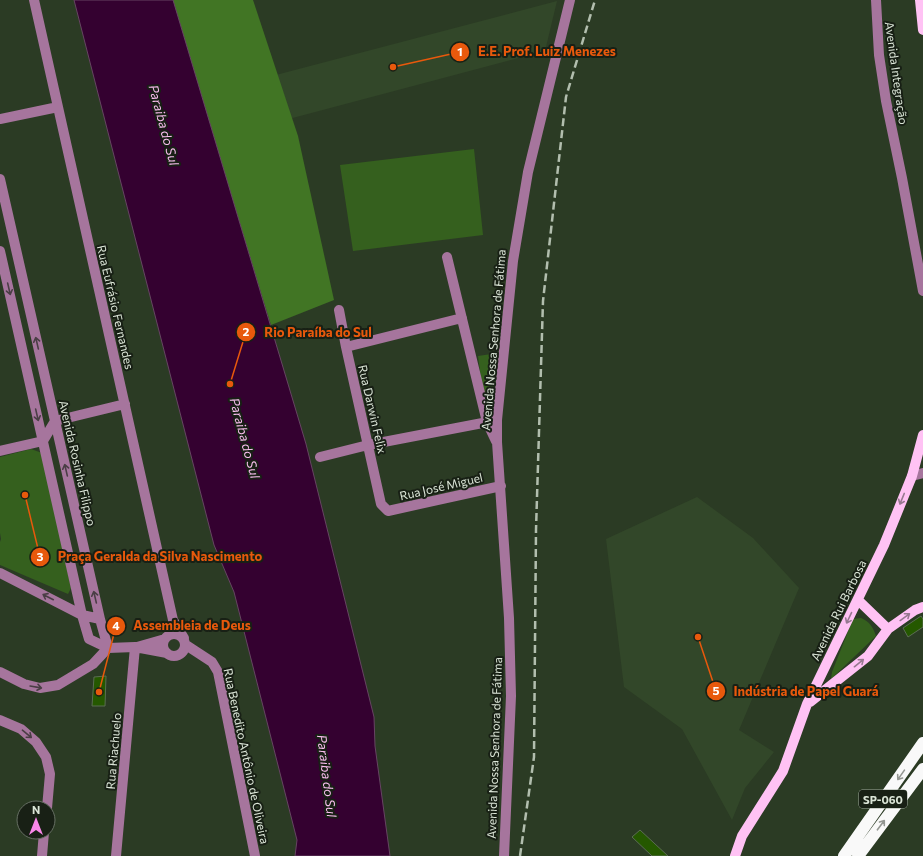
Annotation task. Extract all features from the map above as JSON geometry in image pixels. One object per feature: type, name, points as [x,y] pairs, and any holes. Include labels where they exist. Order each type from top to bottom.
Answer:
[{"type":"highway","name":"SP-060","points":[[844,856],[923,743]]},
{"type":"highway","name":"SP-060","points":[[858,856],[923,769]]},
{"type":"main road","points":[[920,0],[922,23]]},
{"type":"main road","name":"Avenida Rui Barbosa","points":[[735,856],[742,836],[783,771],[807,704],[884,545],[912,476],[923,435]]},
{"type":"main road","points":[[858,600],[888,629]]},
{"type":"main road","points":[[807,704],[868,656],[888,629],[915,610],[923,607]]},
{"type":"street","name":"Rua Eufrásio Fernandes","points":[[34,0],[173,620]]},
{"type":"street","name":"Avenida Nossa Senhora de Fátima","points":[[504,856],[511,696],[509,618],[501,486],[497,442],[492,421],[513,261],[525,187],[570,0]]},
{"type":"street","name":"Avenida Integração","points":[[876,0],[879,55],[886,101],[923,291]]},
{"type":"street","points":[[0,119],[58,107]]},
{"type":"street","name":"Avenida Rosinha Filippo","points":[[0,179],[100,619],[108,648]]},
{"type":"street","points":[[16,251],[0,253],[82,615],[89,639],[108,648],[135,647],[173,656],[180,655],[212,662]]},
{"type":"street","points":[[320,457],[368,445],[492,421],[462,318],[447,257]]},
{"type":"street","name":"Rua Darwin Felix","points":[[339,310],[381,504],[388,511]]},
{"type":"street","points":[[346,347],[462,318]]},
{"type":"street","points":[[0,451],[43,441],[55,421],[125,404]]},
{"type":"street","points":[[912,476],[923,473]]},
{"type":"street","name":"Rua José Miguel","points":[[388,511],[501,486]]},
{"type":"street","points":[[0,573],[82,615],[100,619]]},
{"type":"street","points":[[167,654],[163,645],[173,620]]},
{"type":"street","points":[[173,620],[185,642],[184,651],[180,655]]},
{"type":"street","points":[[135,647],[167,636],[178,634],[185,642],[212,662]]},
{"type":"street","name":"Rua Riachuelo","points":[[116,856],[135,647]]},
{"type":"street","points":[[0,672],[24,684],[40,688],[58,684],[93,664],[108,648]]},
{"type":"street","name":"Rua Benedito Antônio de Oliveira","points":[[212,662],[218,672],[255,856]]},
{"type":"street","points":[[0,720],[21,729],[36,742],[46,757],[50,774],[48,800]]},
{"type":"street","points":[[42,856],[43,840]]},
{"type":"shaded area","points":[[557,1],[545,51],[251,129],[242,84]]},
{"type":"shaded area","points":[[697,497],[753,538],[799,588],[739,730],[774,752],[745,788],[732,820],[682,729],[624,687],[606,539]]},
{"type":"green space","points":[[171,0],[253,0],[298,136],[334,300],[271,325]]},
{"type":"green space","points":[[474,149],[483,235],[353,251],[340,165]]},
{"type":"green space","points":[[498,353],[492,402],[483,394],[478,356]]},
{"type":"green space","points":[[31,449],[42,453],[71,588],[68,594],[0,565],[0,457]]},
{"type":"green space","points":[[861,618],[871,625],[876,636],[831,679],[832,672],[853,619]]},
{"type":"water","name":"Paraiba do Sul","points":[[74,0],[173,0],[306,444],[374,717],[375,746],[390,856],[295,856],[297,840],[234,592],[214,545]]},
{"type":"building","points":[[921,616],[923,619],[923,627],[908,637],[903,628]]},
{"type":"building","points":[[106,676],[105,706],[92,706],[94,677]]},
{"type":"building","points":[[640,830],[668,856],[652,856],[632,837]]},
{"type":"railway","points":[[520,856],[534,757],[536,530],[543,301],[566,97],[595,0]]},
{"type":"place","name":"E.E. Prof. Luiz Menezes","points":[[393,67]]},
{"type":"place","name":"Rio Paraíba do Sul","points":[[230,384]]},
{"type":"place","name":"Praça Geralda da Silva Nascimento","points":[[25,495]]},
{"type":"place","name":"Indústria de Papel Guará","points":[[698,637]]},
{"type":"place","name":"Assembleia de Deus","points":[[99,692]]}]
